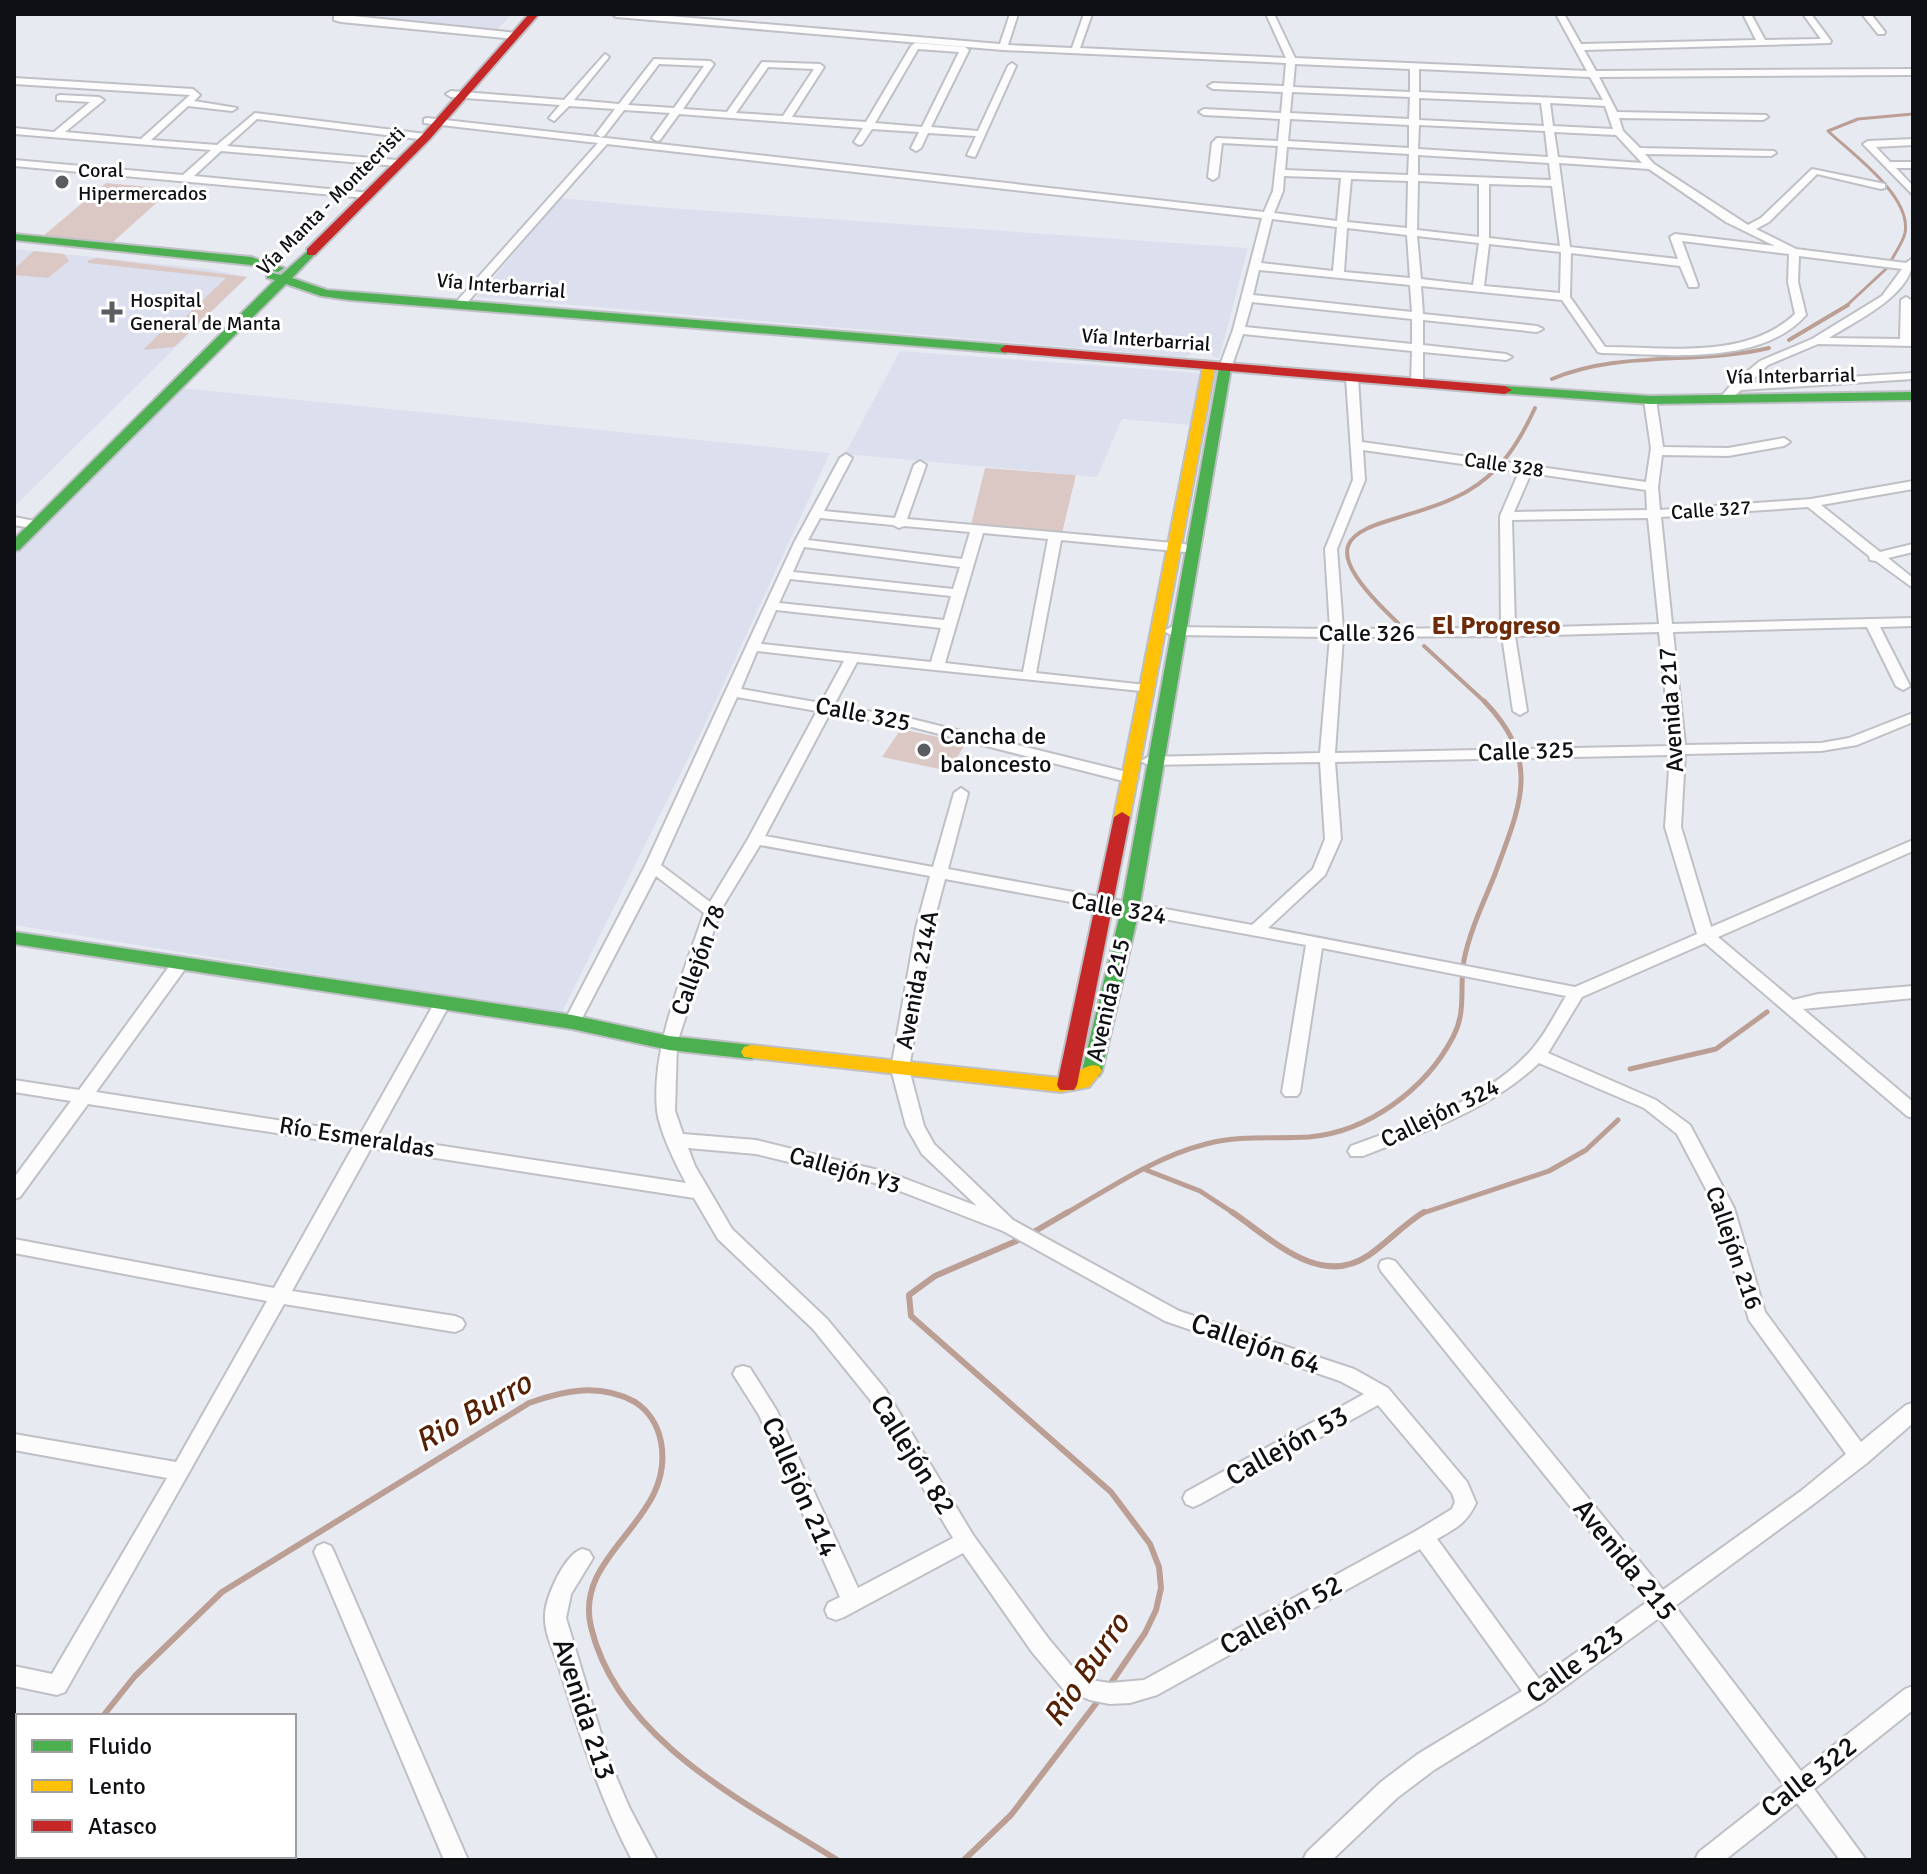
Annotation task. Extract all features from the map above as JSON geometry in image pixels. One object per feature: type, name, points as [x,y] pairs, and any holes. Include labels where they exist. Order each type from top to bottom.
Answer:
[{"type":"main road","name":"Vía Manta - Montecristi","points":[[510,35],[522,14]]},
{"type":"main road","name":"Vía Manta - Montecristi","points":[[14,547],[22,524],[427,129],[510,35],[534,14]]},
{"type":"main road","name":"Vía Interbarrial","points":[[14,237],[89,249]]},
{"type":"main road","name":"Vía Interbarrial","points":[[14,245],[251,261],[325,293],[734,330],[1650,400],[1730,393],[1913,396]]},
{"type":"main road","name":"Vía Manta - Montecristi","points":[[22,524],[266,298],[280,274]]},
{"type":"main road","name":"Vía Interbarrial","points":[[280,274],[377,297]]},
{"type":"main road","points":[[266,298],[325,293]]},
{"type":"main road","name":"Avenida 215","points":[[1217,368],[1178,631],[1130,910],[1091,1074],[1082,1082],[1067,1085],[1108,906],[1171,547],[1217,368]]},
{"type":"main road","points":[[14,938],[572,1022],[669,1043],[1067,1085]]},
{"type":"street","points":[[338,14],[337,18],[341,19],[510,35]]},
{"type":"street","points":[[616,14],[1075,51],[1594,74],[1913,72]]},
{"type":"street","points":[[1003,47],[1014,14]]},
{"type":"street","points":[[1075,51],[1088,14]]},
{"type":"street","points":[[1217,368],[1239,330],[1267,218],[1278,191],[1291,60],[1270,14]]},
{"type":"street","points":[[1560,14],[1609,103],[1619,132],[1651,166],[1748,229],[1794,252]]},
{"type":"street","points":[[1747,14],[1760,37]]},
{"type":"street","points":[[1578,47],[1701,43],[1760,37],[1827,41],[1807,14]]},
{"type":"street","points":[[1866,14],[1881,32]]},
{"type":"street","points":[[859,142],[915,46],[965,50],[916,148]]},
{"type":"street","points":[[554,118],[605,57]]},
{"type":"street","points":[[461,303],[602,138],[657,61],[710,64],[657,138]]},
{"type":"street","points":[[732,112],[765,64],[820,67],[788,116]]},
{"type":"street","points":[[1415,65],[1412,234],[1418,316],[1417,384]]},
{"type":"street","points":[[972,155],[1012,66]]},
{"type":"street","points":[[14,81],[186,90],[195,95],[145,140]]},
{"type":"street","points":[[1213,86],[1609,103]]},
{"type":"street","points":[[460,92],[983,131]]},
{"type":"street","points":[[57,134],[99,100],[60,98]]},
{"type":"street","points":[[1545,99],[1565,251],[1565,297],[1602,350],[1736,348],[1781,333],[1801,315],[1793,282],[1794,252]]},
{"type":"street","points":[[188,103],[232,108]]},
{"type":"street","points":[[1204,112],[1619,132]]},
{"type":"street","points":[[1614,115],[1763,117]]},
{"type":"street","points":[[187,177],[255,116],[602,138],[1267,218],[1686,263]]},
{"type":"street","points":[[14,131],[221,146],[392,163]]},
{"type":"street","points":[[1213,177],[1218,141],[1651,166]]},
{"type":"street","points":[[1913,142],[1868,144],[1913,192]]},
{"type":"street","points":[[1638,151],[1771,153]]},
{"type":"street","points":[[14,163],[360,195]]},
{"type":"street","points":[[1888,165],[1913,165]]},
{"type":"street","points":[[1748,229],[1765,220],[1815,171],[1881,186]]},
{"type":"street","points":[[1280,173],[1556,183]]},
{"type":"street","points":[[1338,275],[1346,176]]},
{"type":"street","points":[[1478,290],[1484,242],[1484,181]]},
{"type":"street","points":[[1693,285],[1675,237],[1912,265]]},
{"type":"street","points":[[1730,393],[1753,370],[1816,341],[1886,298],[1912,265]]},
{"type":"street","points":[[1255,266],[1565,297]]},
{"type":"street","points":[[1247,298],[1537,329]]},
{"type":"street","points":[[1816,341],[1909,342],[1910,301],[1886,298]]},
{"type":"street","points":[[1239,330],[1506,357]]},
{"type":"street","points":[[1775,358],[1781,333]]},
{"type":"street","points":[[1730,393],[1913,376]]},
{"type":"street","points":[[1256,930],[1320,871],[1330,854],[1333,839],[1327,758],[1337,633],[1331,549],[1359,480],[1352,378]]},
{"type":"street","name":"Avenida 217","points":[[1650,400],[1657,451],[1652,487],[1654,514],[1678,748],[1673,827],[1705,934]]},
{"type":"street","points":[[1657,451],[1728,452],[1784,442]]},
{"type":"street","name":"Calle 328","points":[[1356,445],[1652,487]]},
{"type":"street","points":[[572,1022],[653,866],[800,543],[846,458]]},
{"type":"street","points":[[899,524],[920,465]]},
{"type":"street","points":[[1520,711],[1508,632],[1506,516],[1524,467]]},
{"type":"street","name":"Calle 327","points":[[1506,516],[1654,514],[1811,503],[1913,485]]},
{"type":"street","points":[[1811,503],[1875,557],[1913,584]]},
{"type":"street","points":[[815,514],[1191,549]]},
{"type":"street","points":[[937,666],[977,531]]},
{"type":"street","points":[[1029,675],[1055,538]]},
{"type":"street","points":[[800,543],[967,564]]},
{"type":"street","points":[[1875,557],[1913,548]]},
{"type":"street","points":[[785,575],[957,593]]},
{"type":"street","points":[[772,606],[949,625]]},
{"type":"street","name":"Calle 326","points":[[1157,631],[1508,632],[1913,622]]},
{"type":"street","points":[[1872,624],[1903,686]]},
{"type":"street","points":[[754,647],[1146,689]]},
{"type":"street","name":"Callejón 78","points":[[725,1234],[699,1192],[675,1140],[666,1111],[669,1043],[712,911],[756,839],[852,658]]},
{"type":"street","name":"Calle 325","points":[[733,692],[829,706],[912,723],[1131,778]]},
{"type":"street","name":"Calle 325","points":[[1134,759],[1155,762],[1839,746],[1913,717]]},
{"type":"street","name":"Avenida 214A","points":[[961,793],[924,928],[900,1069],[915,1126],[928,1149],[1009,1226]]},
{"type":"street","name":"Calle 324","points":[[756,839],[1108,906],[1256,930],[1576,993]]},
{"type":"street","points":[[1576,993],[1913,845]]},
{"type":"street","points":[[653,866],[712,911]]},
{"type":"street","points":[[1705,934],[1913,1112]]},
{"type":"street","points":[[1291,1092],[1315,942]]},
{"type":"street","points":[[14,1192],[179,965]]},
{"type":"street","points":[[1789,1008],[1803,1002],[1884,999],[1913,992]]},
{"type":"street","name":"Callejón 324","points":[[1357,1151],[1432,1121],[1503,1084],[1537,1055],[1576,993]]},
{"type":"street","points":[[14,1676],[57,1685],[181,1472],[443,1002]]},
{"type":"street","name":"Callejón 216","points":[[1537,1055],[1650,1104],[1684,1130],[1725,1208],[1756,1315],[1860,1457]]},
{"type":"street","name":"Río Esmeraldas","points":[[14,1086],[366,1138],[699,1192]]},
{"type":"street","name":"Callejón Y3","points":[[675,1140],[756,1147],[837,1164],[890,1180],[1009,1226]]},
{"type":"street","name":"Callejón 64","points":[[1009,1226],[1172,1316],[1347,1375],[1381,1394],[1460,1488],[1466,1503]]},
{"type":"street","name":"Callejón 82","points":[[725,1234],[820,1324],[870,1384],[903,1433],[966,1541],[1040,1645],[1071,1682],[1084,1690]]},
{"type":"street","points":[[14,1246],[279,1296],[455,1324]]},
{"type":"street","name":"Avenida 215","points":[[1388,1266],[1660,1602],[1854,1860]]},
{"type":"street","name":"Callejón 214","points":[[743,1374],[767,1411],[844,1606],[966,1541]]},
{"type":"street","name":"Callejón 53","points":[[1193,1498],[1381,1394]]},
{"type":"street","name":"Calle 323","points":[[1315,1860],[1401,1781],[1537,1694],[1860,1457],[1913,1411]]},
{"type":"street","points":[[14,1442],[181,1472]]},
{"type":"street","name":"Callejón 52","points":[[1084,1690],[1130,1695],[1423,1537],[1459,1515],[1466,1503]]},
{"type":"street","points":[[1423,1537],[1537,1694]]},
{"type":"street","points":[[324,1552],[456,1860]]},
{"type":"street","name":"Avenida 213","points":[[582,1558],[561,1591],[555,1618],[598,1760],[620,1814],[645,1860]]},
{"type":"street","name":"Calle 322","points":[[1707,1860],[1797,1785],[1913,1696]]},
{"type":"shaded area","points":[[339,14],[512,14],[493,34],[333,19]]},
{"type":"shaded area","points":[[106,183],[172,189],[113,242],[43,236]]},
{"type":"shaded area","points":[[561,198],[1248,248],[1219,359],[1210,354],[1193,353],[1186,357],[477,297]]},
{"type":"shaded area","name":"Hospital General de Manta","points":[[14,249],[210,269],[247,277],[14,507]]},
{"type":"shaded area","points":[[34,251],[64,254],[69,261],[48,278],[14,275],[14,269]]},
{"type":"shaded area","points":[[98,258],[247,277],[174,347],[143,350],[176,317],[184,318],[226,278],[88,263],[88,260]]},
{"type":"shaded area","points":[[900,351],[1202,375],[1191,425],[1122,419],[1097,477],[845,454]]},
{"type":"shaded area","points":[[180,388],[830,453],[706,722],[561,1014],[14,925],[14,548]]},
{"type":"shaded area","points":[[985,468],[1076,475],[1062,533],[971,525]]},
{"type":"shaded area","name":"Cancha de baloncesto","points":[[901,729],[966,743],[949,771],[882,757]]},
{"type":"waterway","points":[[1891,261],[1905,233],[1905,219],[1899,205],[1878,177],[1828,131],[1858,119],[1913,114]]},
{"type":"waterway","points":[[1846,306],[1886,269]]},
{"type":"waterway","points":[[1789,340],[1846,306]]},
{"type":"waterway","points":[[1552,379],[1605,364],[1715,356],[1769,348]]},
{"type":"waterway","points":[[1398,623],[1364,588],[1349,562],[1348,545],[1360,532],[1466,492],[1489,476],[1507,456],[1535,408]]},
{"type":"waterway","points":[[1424,646],[1485,702]]},
{"type":"waterway","points":[[1065,1214],[1133,1174],[1206,1144],[1232,1139],[1309,1137],[1353,1127],[1393,1105],[1427,1074],[1457,1027],[1467,949],[1518,804],[1520,763],[1514,743],[1485,702]]},
{"type":"waterway","points":[[1630,1069],[1716,1049],[1767,1012]]},
{"type":"waterway","points":[[1422,1213],[1549,1171],[1586,1150],[1618,1120]]},
{"type":"waterway","points":[[1146,1170],[1200,1191],[1233,1212]]},
{"type":"waterway","points":[[1032,1233],[1068,1212]]},
{"type":"waterway","points":[[1233,1212],[1297,1256],[1333,1266],[1351,1264],[1369,1255],[1422,1213]]},
{"type":"waterway","name":"Rio Burro","points":[[1023,1238],[935,1276],[909,1295],[911,1316],[1111,1492],[1150,1544],[1159,1567],[1161,1588],[1156,1610],[1145,1633],[1109,1686]]},
{"type":"waterway","name":"Rio Burro","points":[[105,1714],[135,1676],[222,1592],[529,1403],[582,1390],[609,1392],[635,1402],[652,1419],[661,1442],[662,1470],[654,1494],[596,1578],[589,1601],[591,1627],[606,1667],[628,1703],[657,1736],[690,1765],[764,1816],[837,1860]]},
{"type":"waterway","name":"Rio Burro","points":[[964,1860],[1011,1815],[1101,1697]]},
{"type":"traffic: fast","points":[[14,237],[251,261],[278,268]]},
{"type":"traffic: fast","points":[[14,547],[311,252]]},
{"type":"traffic: fast","points":[[271,275],[325,293],[349,296],[1006,349]]},
{"type":"traffic: fast","points":[[1092,1071],[1130,910],[1225,368]]},
{"type":"traffic: fast","points":[[1505,390],[1650,400],[1913,396]]},
{"type":"traffic: fast","points":[[14,938],[572,1022],[669,1043],[751,1052]]},
{"type":"traffic: slow","points":[[1122,817],[1209,367]]},
{"type":"traffic: slow","points":[[751,1052],[1061,1085],[1082,1082],[1092,1071]]},
{"type":"traffic: jam","points":[[311,252],[426,137],[534,14]]},
{"type":"traffic: jam","points":[[1006,349],[1505,390]]},
{"type":"traffic: jam","points":[[1067,1085],[1122,817]]},
{"type":"place","name":"Coral Hipermercados","points":[[62,182]]},
{"type":"place","name":"Hospital General de Manta","points":[[112,312]]},
{"type":"place","name":"Cancha de baloncesto","points":[[924,750]]},
{"type":"district","name":"El Progreso","points":[[1496,626]]}]
